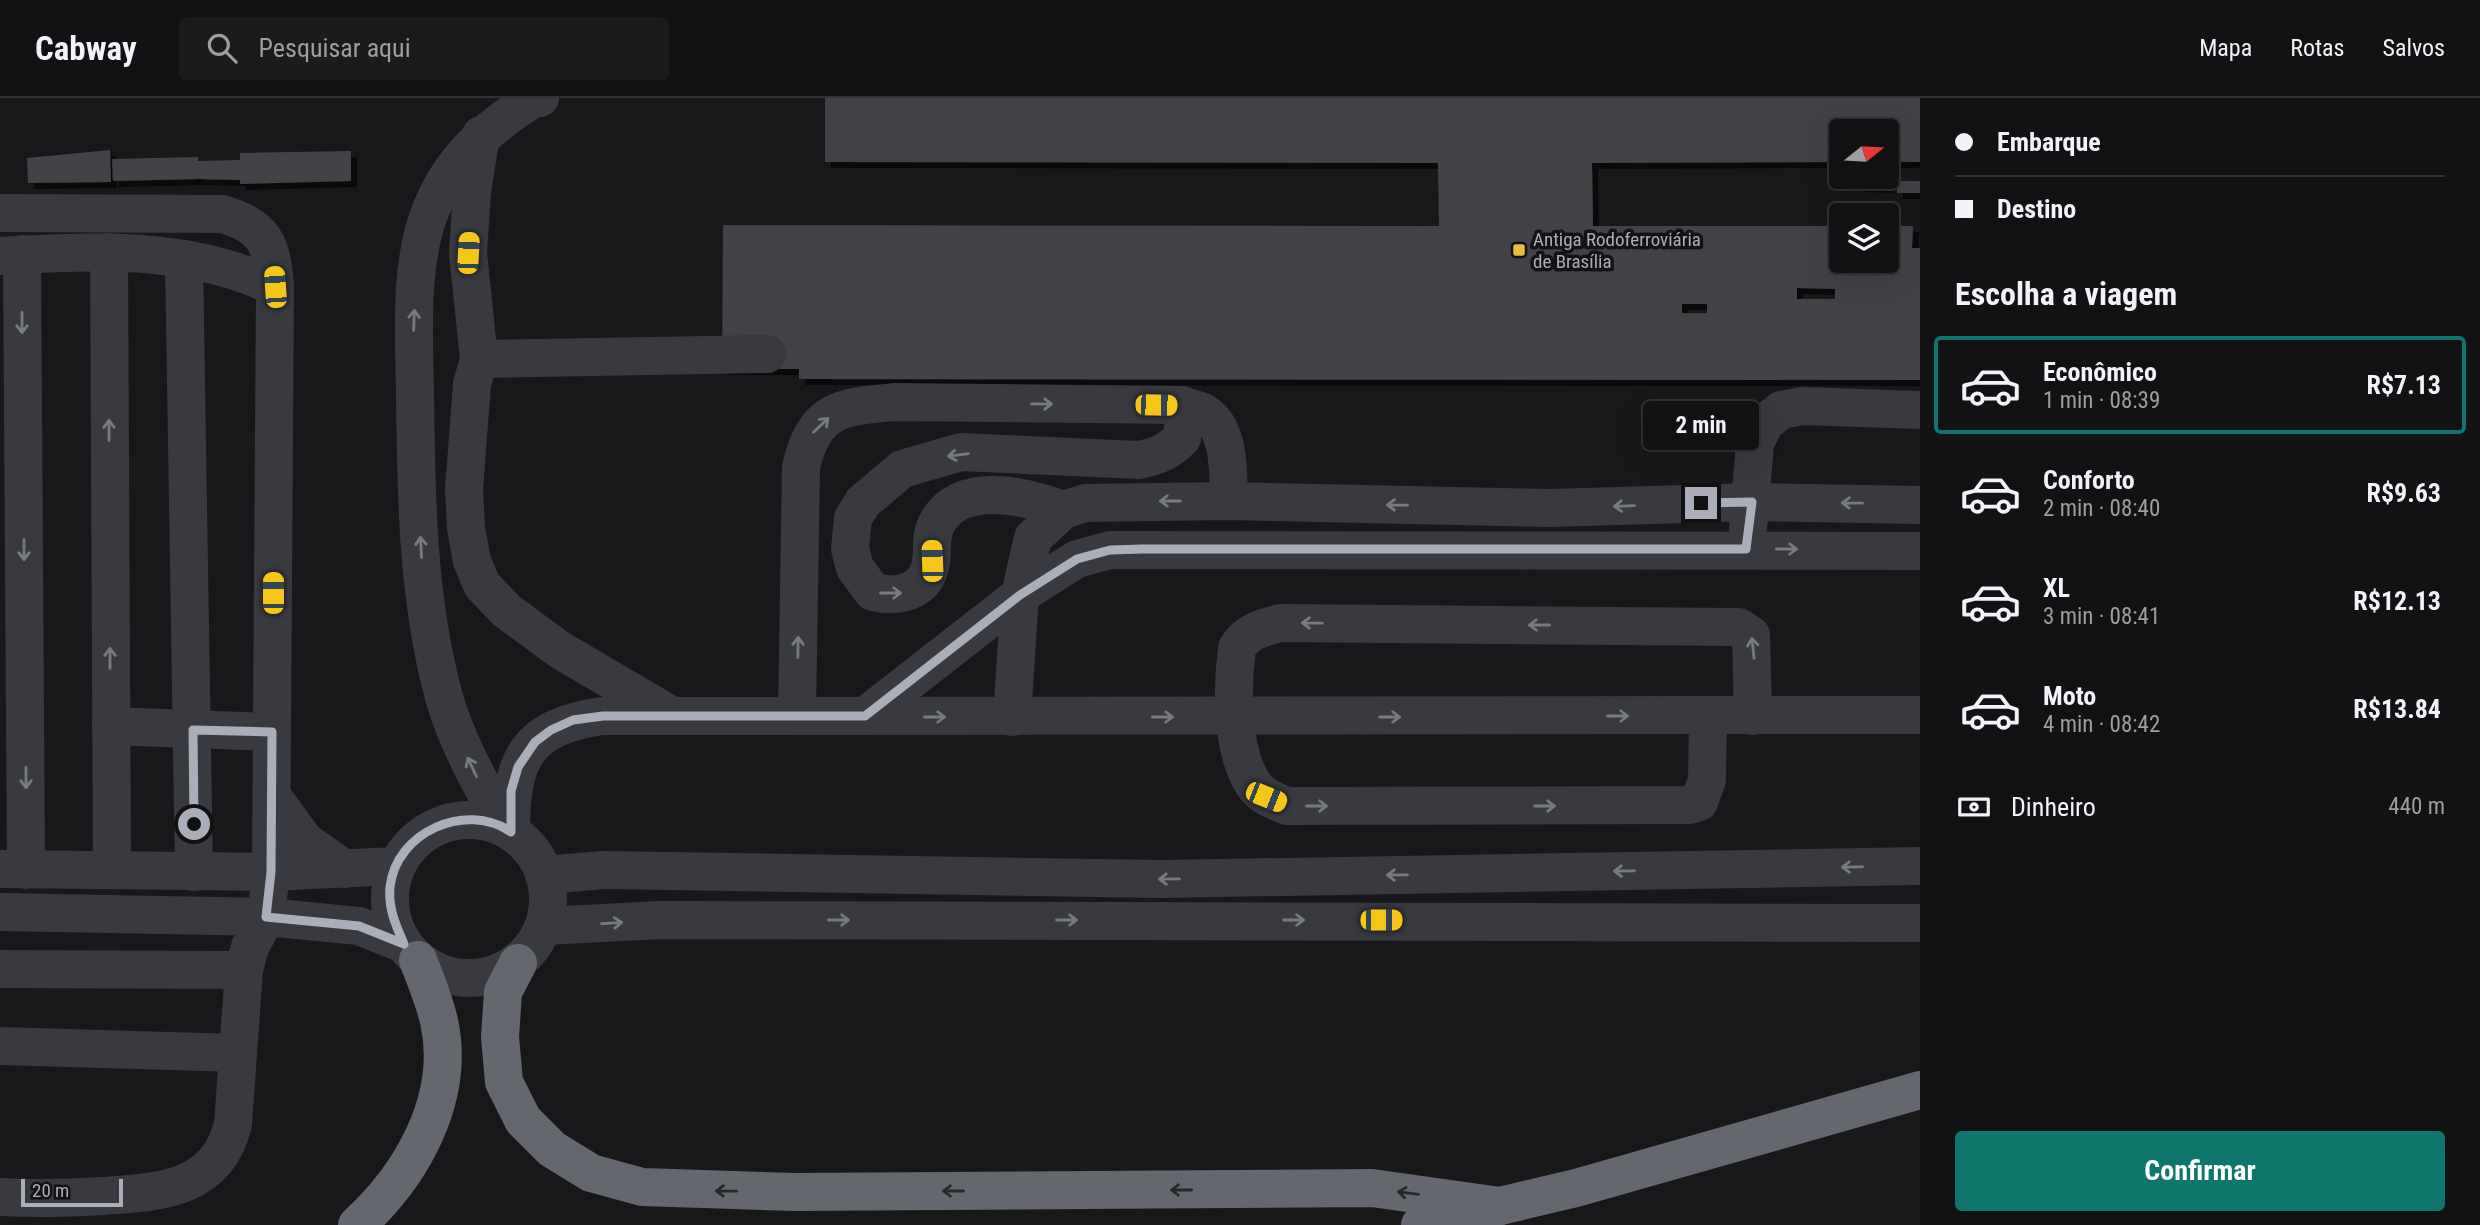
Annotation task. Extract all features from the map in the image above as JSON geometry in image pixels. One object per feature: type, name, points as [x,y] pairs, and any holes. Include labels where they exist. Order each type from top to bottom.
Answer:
[{"type":"highway","points":[[357,1225],[402,1175],[428,1129],[435,1105],[441,1074],[439,1022],[411,952]]},
{"type":"highway","points":[[517,962],[503,992],[500,1037],[504,1082],[523,1120],[552,1149],[591,1173],[642,1187],[794,1192],[1372,1188],[1499,1216]]},
{"type":"highway","points":[[1420,1225],[1499,1216],[1576,1188],[1920,1090]]},
{"type":"lane","points":[[507,830],[465,750],[445,701],[433,653],[425,605],[416,459],[414,322],[424,238],[431,208],[450,171],[481,135],[540,98]]},
{"type":"lane","points":[[481,135],[472,192],[468,253],[479,359],[472,384],[464,489],[466,528],[472,561],[482,585],[507,611],[560,650],[671,715]]},
{"type":"lane","points":[[0,213],[222,214],[250,225],[263,236],[270,248],[275,287],[271,872],[266,917],[250,947],[244,970],[233,1124],[227,1147],[214,1165],[201,1174],[160,1192],[41,1200],[0,1198]]},
{"type":"lane","points":[[275,287],[218,264],[184,259],[109,252],[11,255],[13,870],[271,872],[396,866]]},
{"type":"lane","points":[[109,252],[112,870]]},
{"type":"lane","points":[[184,259],[194,872]]},
{"type":"lane","points":[[479,359],[767,354]]},
{"type":"lane","points":[[797,715],[801,467],[807,442],[817,425],[848,409],[894,402],[1182,405],[1204,412],[1218,428],[1227,458],[1229,501]]},
{"type":"lane","points":[[1063,510],[1036,500],[1001,497],[980,496],[955,502],[946,510],[933,532],[928,576],[918,587],[895,595],[873,592],[855,568],[850,549],[853,518],[863,502],[902,469],[961,453],[1139,460],[1164,454],[1182,438],[1185,412],[1182,405]]},
{"type":"lane","points":[[1746,549],[1755,443],[1765,424],[1782,410],[1802,406],[1920,410]]},
{"type":"lane","points":[[1012,717],[1020,595],[1033,538],[1063,510],[1085,503],[1229,501],[1550,508],[1752,502],[1920,505]]},
{"type":"lane","points":[[865,716],[1020,595],[1077,559],[1110,550],[1920,551]]},
{"type":"lane","points":[[1708,716],[1707,780],[1699,802],[1680,806],[1287,806],[1266,797],[1252,783],[1244,764],[1235,717],[1237,648],[1242,638],[1253,631],[1280,623],[1739,627],[1751,635],[1754,647],[1753,716]]},
{"type":"lane","points":[[507,830],[511,791],[518,767],[535,742],[551,730],[573,720],[603,716],[1920,715]]},
{"type":"lane","points":[[111,726],[272,732]]},
{"type":"lane","points":[[272,796],[305,841],[345,869]]},
{"type":"lane","points":[[0,912],[266,917],[359,926],[411,952],[436,972],[457,978],[478,978],[499,973],[517,962],[533,947],[544,926],[548,905],[544,874],[527,847],[507,830],[484,821],[463,820],[442,824],[423,834],[408,848],[396,866],[390,887],[392,917],[411,952]]},
{"type":"lane","points":[[544,874],[604,870],[1162,879],[1920,866]]},
{"type":"lane","points":[[544,926],[661,920],[1920,923]]},
{"type":"lane","points":[[0,969],[244,970]]},
{"type":"lane","points":[[0,1046],[238,1053]]},
{"type":"building","points":[[825,98],[1920,98],[1920,162],[1899,162],[1899,119],[1829,119],[1829,162],[1592,163],[1593,226],[1829,226],[1829,273],[1899,273],[1899,226],[1913,226],[1912,248],[1920,248],[1920,380],[799,379],[799,369],[722,369],[723,225],[1439,226],[1438,163],[825,162]],"holes":[[[1797,288],[1835,289],[1835,299],[1797,299]],[[1682,304],[1707,304],[1707,313],[1682,313]]]},
{"type":"building","points":[[110,150],[111,182],[28,183],[27,158]]},
{"type":"building","points":[[351,151],[351,181],[240,184],[240,180],[199,179],[113,181],[112,159],[198,157],[198,161],[240,160],[240,153]]},
{"type":"building","points":[[1899,181],[1920,181],[1920,193],[1897,193]]},
{"type":"place","name":"Antiga Rodoferroviária de Brasília","points":[[1519,250]]},
{"type":"route","points":[[194,824],[193,730],[272,732],[271,872],[266,917],[359,926],[404,944],[392,917],[390,887],[396,866],[408,848],[423,834],[442,824],[463,820],[484,821],[511,832],[511,791],[518,767],[535,742],[551,730],[573,720],[603,716],[671,715],[865,716],[1020,595],[1077,559],[1110,550],[1746,549],[1752,502],[1701,503]]}]
